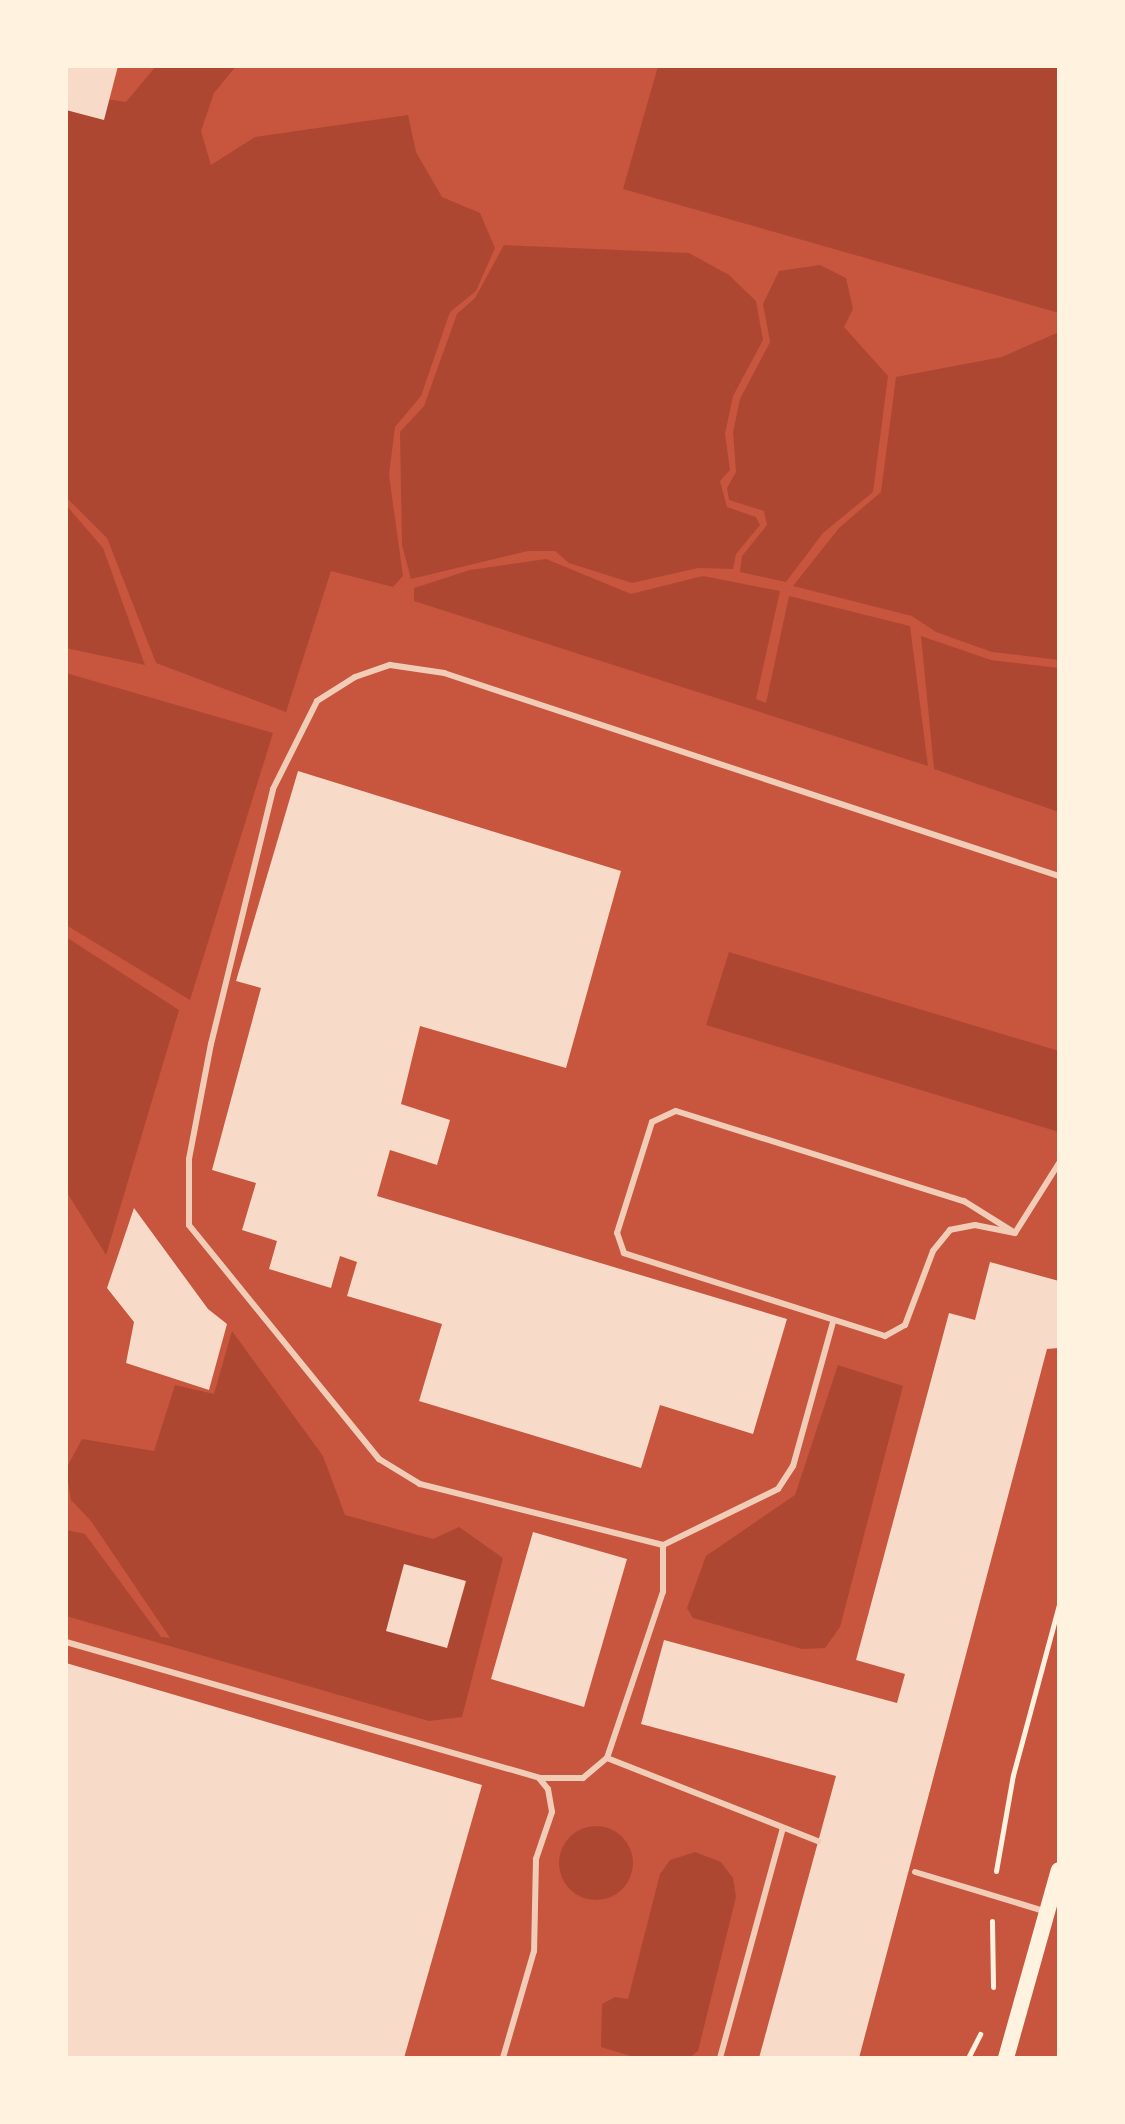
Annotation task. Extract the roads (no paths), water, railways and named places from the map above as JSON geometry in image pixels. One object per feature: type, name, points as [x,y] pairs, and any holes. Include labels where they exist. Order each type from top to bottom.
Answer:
[{"type":"main road","points":[[1006,2058],[1059,1870]]},
{"type":"lane","points":[[833,1322],[793,1466],[778,1489],[663,1545],[420,1484],[379,1459],[189,1225],[189,1159],[211,1044],[270,804],[317,701],[355,677],[390,665],[444,673],[1059,876]]},
{"type":"lane","points":[[676,1111],[964,1201],[1015,1233],[975,1225],[950,1230],[933,1251],[905,1325],[885,1336],[833,1322],[624,1253],[617,1233],[652,1122],[662,1113],[676,1111]]},
{"type":"lane","points":[[1015,1233],[1059,1163]]},
{"type":"lane","points":[[66,1642],[539,1778],[583,1778],[607,1758],[663,1592],[663,1545]]},
{"type":"lane","points":[[607,1758],[818,1841]]},
{"type":"lane","points":[[503,2058],[534,1951],[536,1859],[552,1812],[548,1789],[539,1778]]},
{"type":"lane","points":[[720,2058],[783,1828]]},
{"type":"lane","points":[[915,1872],[1047,1913]]}]
